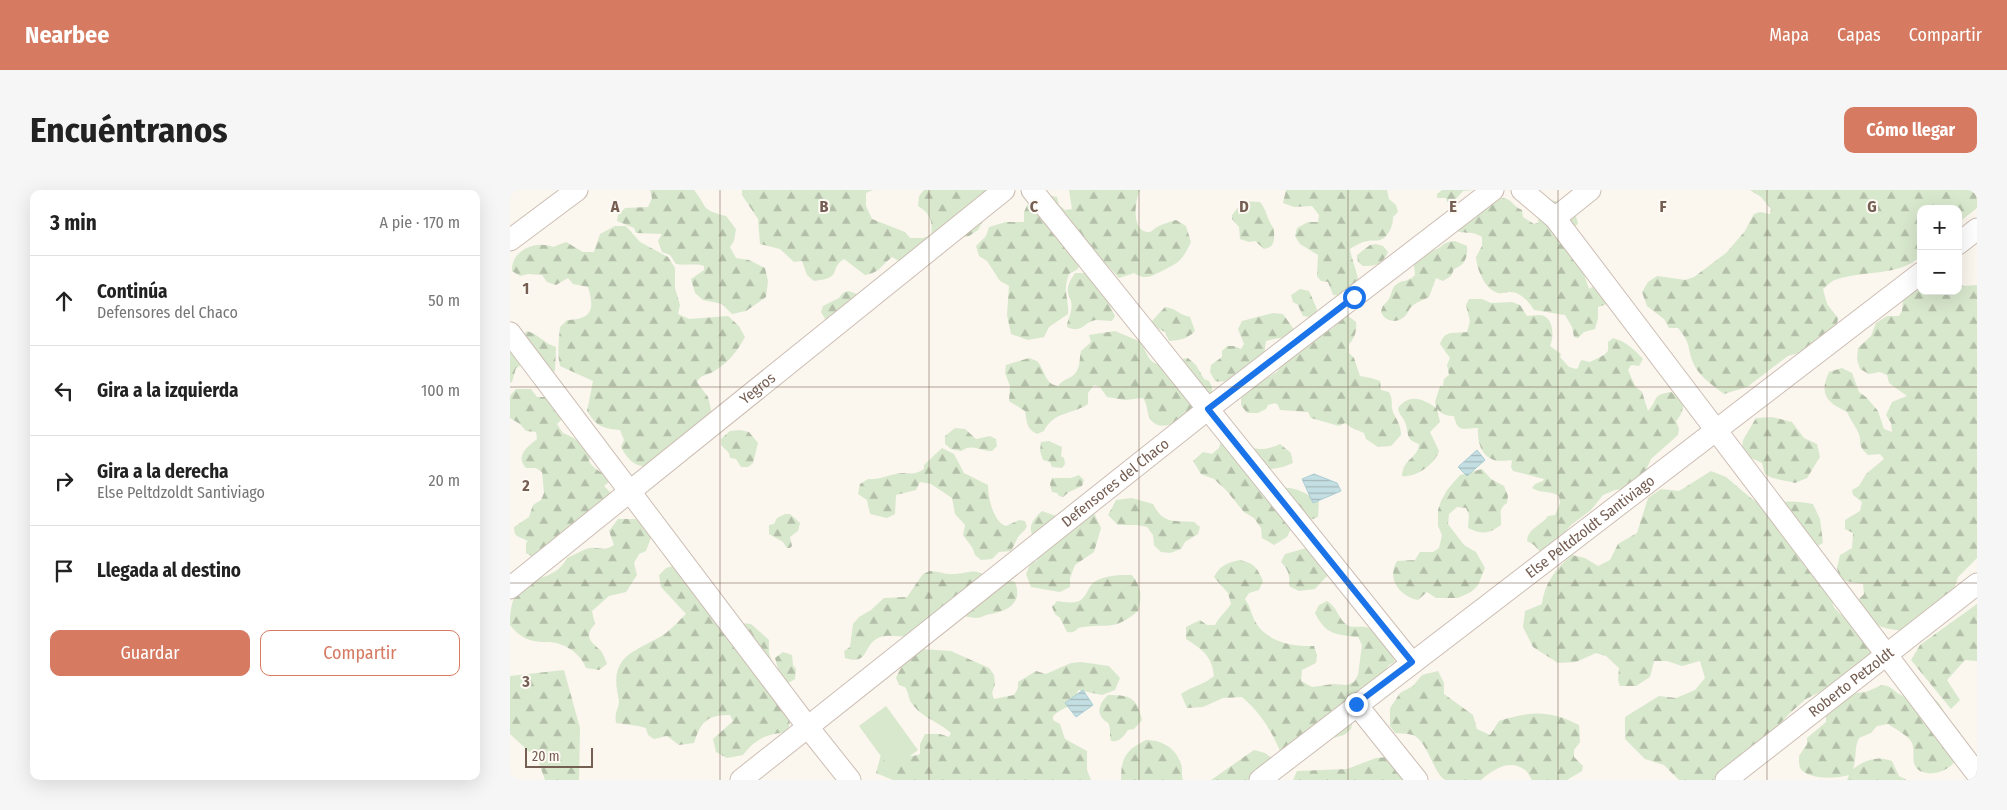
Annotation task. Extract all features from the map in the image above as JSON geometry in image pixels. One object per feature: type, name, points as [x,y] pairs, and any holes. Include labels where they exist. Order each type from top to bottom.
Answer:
[{"type":"street","points":[[510,240],[577,190]]},
{"type":"street","name":"Yegros","points":[[510,588],[1004,190]]},
{"type":"street","points":[[1032,190],[1412,662]]},
{"type":"street","name":"Defensores del Chaco","points":[[740,780],[1208,409],[1493,190]]},
{"type":"street","points":[[1522,190],[1555,218],[1977,774]]},
{"type":"street","points":[[1555,218],[1590,190]]},
{"type":"street","points":[[1962,241],[1977,229]]},
{"type":"street","name":"Else Peltdzoldt Santiviago","points":[[1260,780],[1356,704],[1717,431],[1917,276]]},
{"type":"street","points":[[510,333],[807,726],[850,780]]},
{"type":"street","name":"Roberto Petzoldt","points":[[1726,780],[1977,584]]},
{"type":"street","points":[[1356,704],[1417,780]]},
{"type":"green space","points":[[650,190],[694,190],[708,210],[726,216],[736,229],[734,241],[730,247],[736,258],[749,260],[765,268],[768,281],[766,297],[746,311],[732,314],[722,304],[703,300],[695,293],[691,279],[704,270],[704,266],[676,264],[670,255],[662,252],[658,241],[662,234],[636,233],[634,228],[617,221],[618,215],[625,208],[648,207],[652,198]]},
{"type":"green space","points":[[742,190],[873,190],[866,193],[866,206],[872,219],[905,232],[910,238],[923,238],[931,235],[932,226],[930,218],[918,206],[919,196],[924,190],[1001,190],[1005,195],[1001,206],[986,215],[978,230],[969,236],[950,240],[899,261],[892,257],[877,271],[865,275],[844,259],[829,278],[814,281],[807,275],[802,261],[794,262],[780,249],[760,244],[758,219],[742,195]]},
{"type":"green space","points":[[1069,190],[1140,190],[1136,207],[1138,226],[1142,230],[1150,232],[1159,226],[1176,220],[1186,226],[1191,242],[1179,261],[1147,277],[1134,273],[1119,278],[1097,254],[1080,261],[1078,269],[1069,274],[1067,280],[1068,314],[1049,327],[1044,337],[1028,340],[1011,334],[1007,315],[1009,286],[1000,281],[987,261],[979,256],[976,246],[986,236],[989,227],[1006,222],[1024,222],[1024,212],[1030,199],[1044,194],[1057,197],[1059,205],[1065,210],[1072,209]]},
{"type":"green space","points":[[1286,190],[1387,190],[1389,199],[1396,205],[1398,212],[1393,217],[1388,234],[1380,240],[1363,242],[1350,249],[1359,288],[1345,296],[1333,295],[1328,282],[1321,281],[1317,276],[1318,255],[1300,244],[1295,236],[1297,228],[1308,222],[1318,222],[1319,215],[1312,206],[1294,207],[1283,203]]},
{"type":"green space","points":[[1442,190],[1475,190],[1463,191],[1452,203],[1447,202],[1446,198],[1437,198],[1437,194]]},
{"type":"green space","points":[[1750,190],[1977,190],[1977,208],[1962,220],[1962,205],[1917,205],[1917,259],[1912,263],[1891,270],[1832,281],[1823,289],[1827,304],[1838,318],[1836,330],[1806,351],[1788,356],[1747,387],[1724,394],[1697,370],[1692,360],[1689,346],[1682,333],[1678,328],[1669,328],[1664,319],[1647,306],[1642,292],[1648,282],[1657,276],[1685,280],[1694,277],[1726,253],[1745,231],[1754,214],[1760,212],[1770,214],[1771,209],[1761,197]]},
{"type":"green space","points":[[1502,198],[1508,199],[1522,210],[1523,217],[1534,224],[1538,223],[1541,200],[1560,202],[1570,207],[1573,211],[1578,224],[1569,230],[1589,289],[1594,286],[1608,299],[1607,304],[1598,307],[1595,329],[1584,332],[1578,338],[1574,337],[1572,327],[1565,315],[1534,310],[1517,293],[1498,293],[1485,283],[1476,257],[1482,246],[1482,237],[1457,231]]},
{"type":"green space","points":[[1244,201],[1260,202],[1264,208],[1274,229],[1274,242],[1268,248],[1264,249],[1255,241],[1249,242],[1240,239],[1239,227],[1232,219],[1232,215]]},
{"type":"green space","points":[[615,226],[626,226],[640,242],[668,257],[675,268],[675,288],[680,305],[678,314],[689,319],[728,316],[739,326],[745,337],[728,361],[697,382],[708,397],[712,414],[647,467],[634,463],[626,455],[621,447],[624,440],[620,430],[600,426],[587,411],[593,381],[560,366],[558,352],[560,327],[567,320],[582,318],[590,312],[591,302],[588,287],[573,284],[568,278],[556,285],[547,282],[542,275],[528,274],[520,276],[512,271],[513,264],[520,252],[532,246],[546,245],[553,247],[566,242],[583,252],[594,252],[600,234]]},
{"type":"green space","points":[[1455,241],[1467,246],[1467,254],[1463,263],[1454,269],[1451,276],[1443,281],[1436,278],[1429,297],[1413,306],[1404,317],[1393,321],[1383,316],[1381,312],[1383,306],[1389,299],[1393,289],[1399,283],[1415,275],[1414,265],[1420,258],[1446,243]]},
{"type":"green space","points":[[1370,245],[1383,246],[1388,252],[1386,256],[1378,264],[1363,266],[1358,262],[1357,255]]},
{"type":"green space","points":[[1075,273],[1093,276],[1098,284],[1098,291],[1109,299],[1109,304],[1115,316],[1112,321],[1096,320],[1076,329],[1067,327],[1072,305],[1068,294],[1068,286]]},
{"type":"green space","points":[[1917,285],[1917,295],[1962,295],[1962,285],[1977,285],[1977,558],[1958,577],[1954,590],[1917,630],[1885,628],[1856,613],[1858,600],[1864,594],[1863,584],[1840,580],[1837,568],[1840,555],[1852,548],[1853,533],[1845,529],[1845,520],[1860,511],[1862,502],[1853,495],[1852,490],[1859,486],[1866,474],[1884,459],[1880,454],[1868,455],[1864,451],[1859,434],[1847,412],[1829,401],[1825,392],[1829,372],[1842,368],[1852,373],[1859,392],[1878,411],[1884,429],[1892,432],[1891,423],[1886,415],[1892,402],[1907,396],[1889,383],[1887,375],[1880,372],[1869,374],[1860,369],[1857,359],[1858,348],[1871,336],[1876,323],[1887,316],[1899,316],[1902,311],[1903,298]]},
{"type":"green space","points":[[1300,289],[1309,291],[1317,309],[1314,318],[1303,316],[1298,305],[1293,302],[1291,295]]},
{"type":"green space","points":[[848,291],[860,295],[827,322],[821,312],[823,306]]},
{"type":"green space","points":[[1469,299],[1482,299],[1491,303],[1512,302],[1520,305],[1527,316],[1544,316],[1550,322],[1552,330],[1550,346],[1561,354],[1560,357],[1569,367],[1576,369],[1582,360],[1590,362],[1604,355],[1608,351],[1608,342],[1613,338],[1622,341],[1643,359],[1639,366],[1631,365],[1628,370],[1635,386],[1642,392],[1648,411],[1658,396],[1671,392],[1682,399],[1682,411],[1676,421],[1679,429],[1678,435],[1651,459],[1645,472],[1623,489],[1603,495],[1591,510],[1571,525],[1545,557],[1534,545],[1527,541],[1532,530],[1548,516],[1555,515],[1560,503],[1559,496],[1532,488],[1544,479],[1513,471],[1511,467],[1512,461],[1495,460],[1485,454],[1479,443],[1478,428],[1460,428],[1454,416],[1445,415],[1437,409],[1440,422],[1430,432],[1439,451],[1437,456],[1434,461],[1419,472],[1413,475],[1402,476],[1405,466],[1416,453],[1419,444],[1409,438],[1405,422],[1398,408],[1407,400],[1417,399],[1436,408],[1435,402],[1440,386],[1443,386],[1444,379],[1449,375],[1447,365],[1450,358],[1440,344],[1447,334],[1467,332],[1470,321],[1466,305]]},
{"type":"green space","points":[[1165,307],[1190,317],[1195,331],[1184,339],[1169,341],[1165,332],[1155,327],[1152,321]]},
{"type":"green space","points":[[1273,313],[1283,314],[1295,331],[1284,337],[1266,341],[1264,355],[1235,378],[1222,382],[1215,381],[1210,372],[1211,365],[1222,357],[1222,351],[1227,346],[1241,349],[1244,344],[1238,329],[1242,321]]},
{"type":"green space","points":[[1347,315],[1356,322],[1355,334],[1349,344],[1349,353],[1354,358],[1360,376],[1380,381],[1381,390],[1389,392],[1392,409],[1400,426],[1401,435],[1391,446],[1378,447],[1366,439],[1364,433],[1345,423],[1339,426],[1311,418],[1308,412],[1280,410],[1275,403],[1268,405],[1266,409],[1258,413],[1247,413],[1241,405],[1241,399],[1244,391],[1253,382],[1265,379],[1277,372],[1281,365],[1333,328],[1338,321]]},
{"type":"green space","points":[[527,331],[556,347],[555,371],[546,372],[522,365],[516,368],[510,383],[510,350]]},
{"type":"green space","points":[[1115,331],[1141,342],[1150,360],[1157,364],[1168,366],[1177,360],[1188,358],[1196,365],[1204,379],[1209,381],[1212,387],[1212,395],[1183,419],[1165,426],[1158,425],[1151,420],[1143,398],[1125,400],[1107,397],[1100,387],[1094,385],[1088,393],[1088,404],[1053,420],[1044,431],[1037,434],[1033,432],[1028,424],[1025,411],[1009,401],[1010,386],[1005,373],[1006,365],[1029,358],[1037,361],[1047,379],[1053,385],[1058,386],[1076,372],[1081,351],[1091,342],[1089,335]]},
{"type":"green space","points":[[516,389],[531,389],[537,397],[550,397],[565,416],[557,424],[563,433],[575,439],[586,448],[591,455],[589,461],[591,464],[605,475],[609,482],[604,486],[610,492],[611,500],[535,558],[526,553],[526,543],[528,541],[518,536],[514,531],[514,527],[529,517],[533,505],[541,500],[544,493],[542,472],[536,468],[526,468],[522,460],[524,452],[537,439],[536,432],[526,431],[520,424],[510,418],[510,396]]},
{"type":"green space","points":[[1772,417],[1792,422],[1804,438],[1817,444],[1820,457],[1807,478],[1795,483],[1772,478],[1765,474],[1762,463],[1751,458],[1742,450],[1743,440],[1756,418]]},
{"type":"green space","points":[[955,428],[965,429],[976,439],[990,436],[996,439],[997,446],[992,451],[972,447],[961,451],[951,449],[945,444],[945,436]]},
{"type":"green space","points":[[740,430],[749,432],[758,443],[753,463],[748,467],[741,467],[736,459],[730,458],[729,453],[721,445],[721,439],[730,431]]},
{"type":"green space","points":[[1222,437],[1257,449],[1280,444],[1291,453],[1293,463],[1266,470],[1270,490],[1278,488],[1296,489],[1312,497],[1319,501],[1318,517],[1292,527],[1287,537],[1274,545],[1262,538],[1261,528],[1254,518],[1244,512],[1214,479],[1201,474],[1193,461],[1203,452],[1212,454],[1219,448]]},
{"type":"green space","points":[[1049,441],[1062,447],[1061,456],[1064,458],[1065,464],[1062,468],[1052,467],[1050,462],[1043,460],[1040,451],[1041,442]]},
{"type":"green space","points":[[942,448],[954,454],[964,473],[988,485],[992,508],[1001,524],[1006,526],[1019,520],[1025,521],[1027,527],[1018,537],[1011,551],[999,552],[992,559],[981,560],[975,555],[972,547],[963,535],[965,525],[955,514],[952,498],[931,484],[920,482],[916,490],[896,495],[895,514],[887,518],[870,514],[867,500],[858,494],[860,484],[868,479],[920,471],[924,469],[924,465]]},
{"type":"green space","points":[[1482,469],[1491,479],[1504,486],[1508,496],[1507,503],[1501,510],[1501,525],[1485,532],[1468,528],[1469,515],[1466,508],[1457,507],[1449,514],[1448,524],[1464,545],[1476,552],[1485,568],[1478,585],[1471,592],[1458,598],[1436,598],[1427,592],[1418,600],[1411,598],[1401,591],[1394,580],[1393,574],[1397,561],[1415,560],[1420,552],[1433,552],[1439,548],[1442,535],[1438,526],[1438,510],[1441,501],[1447,490],[1460,475]]},
{"type":"green space","points":[[1711,471],[1726,477],[1752,499],[1765,506],[1789,502],[1813,504],[1820,519],[1823,543],[1808,551],[1835,590],[1833,605],[1844,617],[1872,640],[1872,653],[1832,686],[1806,699],[1790,713],[1727,780],[1679,780],[1664,765],[1645,759],[1625,739],[1625,717],[1659,696],[1676,698],[1695,690],[1705,678],[1700,661],[1682,666],[1667,661],[1654,661],[1650,677],[1636,686],[1620,686],[1618,680],[1619,668],[1606,656],[1596,653],[1576,662],[1558,663],[1533,647],[1523,627],[1525,611],[1542,604],[1548,583],[1561,565],[1572,555],[1585,558],[1598,566],[1610,560],[1618,544],[1637,533],[1648,498],[1661,489],[1679,491]]},
{"type":"green space","points":[[1079,475],[1084,480],[1082,486],[1063,497],[1052,492],[1050,484],[1052,478],[1071,478]]},
{"type":"green space","points":[[1132,498],[1153,504],[1161,515],[1170,520],[1194,522],[1200,527],[1198,534],[1185,542],[1181,549],[1170,553],[1161,552],[1154,545],[1153,535],[1147,527],[1118,525],[1108,515],[1116,500]]},
{"type":"green space","points":[[1042,511],[1056,516],[1061,512],[1093,511],[1101,528],[1094,552],[1075,565],[1070,578],[1070,587],[1060,592],[1031,587],[1026,574],[1031,562],[1037,561],[1040,551],[1032,534],[1031,525]]},
{"type":"green space","points":[[790,514],[800,523],[798,531],[790,537],[792,546],[790,548],[787,548],[783,542],[769,534],[769,525],[774,524],[777,518]]},
{"type":"green space","points":[[618,519],[635,519],[648,523],[653,532],[646,551],[639,554],[634,563],[637,575],[626,592],[609,596],[592,611],[595,624],[589,635],[593,643],[602,652],[607,664],[599,670],[586,668],[576,653],[561,644],[537,642],[519,634],[510,625],[512,606],[517,593],[524,586],[551,574],[560,568],[567,558],[586,549],[603,549],[614,545],[609,531]]},
{"type":"green space","points":[[1310,547],[1332,574],[1326,577],[1315,589],[1299,591],[1289,586],[1288,573],[1281,562],[1285,554]]},
{"type":"green space","points":[[1240,560],[1255,567],[1263,581],[1259,590],[1249,593],[1245,599],[1253,617],[1263,632],[1287,644],[1314,646],[1317,655],[1316,663],[1302,670],[1301,681],[1312,687],[1333,684],[1347,685],[1354,682],[1358,675],[1362,645],[1358,637],[1332,632],[1323,625],[1315,613],[1319,605],[1327,601],[1334,607],[1347,625],[1371,629],[1380,636],[1387,646],[1395,662],[1389,665],[1353,720],[1351,729],[1344,735],[1333,738],[1325,735],[1280,751],[1264,722],[1242,697],[1223,698],[1203,707],[1187,708],[1181,694],[1214,676],[1211,663],[1205,654],[1186,639],[1186,627],[1200,620],[1207,625],[1215,625],[1231,604],[1228,593],[1214,577],[1224,565]]},
{"type":"green space","points":[[676,565],[740,623],[751,624],[769,640],[769,653],[791,714],[788,732],[762,738],[743,755],[727,758],[716,752],[713,739],[733,721],[730,715],[710,718],[702,725],[694,743],[679,745],[667,736],[654,739],[648,735],[646,728],[616,723],[619,701],[616,677],[621,663],[636,650],[666,633],[686,614],[661,587],[659,575],[666,568]]},
{"type":"green space","points":[[930,571],[959,574],[975,571],[987,578],[1005,579],[1015,582],[1017,589],[1016,600],[1009,608],[998,613],[974,618],[956,614],[910,635],[878,638],[873,641],[862,657],[853,660],[845,658],[844,651],[850,647],[853,624],[859,617],[871,610],[884,598],[907,597],[923,574]]},
{"type":"green space","points":[[1132,575],[1138,584],[1140,593],[1138,611],[1122,622],[1109,626],[1088,626],[1078,628],[1073,632],[1067,632],[1052,607],[1057,601],[1078,602],[1085,596],[1092,584],[1098,580],[1112,576]]},
{"type":"green space","points":[[1977,604],[1977,661],[1965,660],[1947,680],[1960,700],[1951,709],[1911,660],[1920,645]]},
{"type":"green space","points":[[920,649],[951,651],[989,668],[994,675],[995,684],[992,693],[994,699],[1014,695],[1018,688],[1018,682],[1036,671],[1046,674],[1071,663],[1081,662],[1109,666],[1120,678],[1115,690],[1102,695],[1078,690],[1074,701],[1053,716],[1053,720],[1060,724],[1065,739],[1087,751],[1087,770],[1091,780],[893,780],[876,773],[881,755],[907,756],[920,754],[920,744],[925,734],[940,734],[949,737],[951,733],[926,717],[911,703],[905,687],[899,685],[896,678],[900,669]]},
{"type":"green space","points":[[783,652],[792,655],[793,665],[796,669],[795,679],[788,683],[782,683],[775,658]]},
{"type":"green space","points":[[564,670],[580,728],[579,780],[545,780],[538,760],[510,734],[510,676]]},
{"type":"green space","points":[[1438,671],[1444,683],[1444,694],[1473,715],[1477,729],[1490,735],[1499,721],[1521,715],[1549,715],[1579,725],[1580,742],[1574,750],[1574,757],[1583,766],[1582,771],[1567,780],[1532,780],[1525,770],[1513,765],[1507,765],[1496,769],[1481,780],[1446,780],[1442,778],[1420,740],[1413,735],[1395,733],[1390,726],[1390,708],[1400,693],[1413,686],[1422,675]]},
{"type":"green space","points":[[1882,685],[1888,686],[1904,696],[1928,696],[1937,701],[1958,730],[1962,739],[1959,755],[1950,767],[1936,773],[1920,771],[1914,762],[1913,747],[1910,740],[1888,724],[1877,726],[1871,733],[1859,738],[1853,769],[1871,759],[1887,759],[1892,761],[1899,776],[1907,780],[1847,780],[1849,775],[1823,778],[1804,772],[1800,768],[1799,756],[1807,744],[1807,738],[1826,722],[1826,710],[1847,694],[1866,692]]},
{"type":"green space","points":[[1108,695],[1131,699],[1138,706],[1142,720],[1134,729],[1128,730],[1117,741],[1111,741],[1109,724],[1101,717],[1099,710]]},
{"type":"green space","points":[[886,706],[918,750],[891,770],[859,726]]},
{"type":"green space","points":[[1146,740],[1163,743],[1172,749],[1179,758],[1183,780],[1121,780],[1122,765],[1126,755],[1134,747]]},
{"type":"green space","points":[[1254,750],[1265,753],[1276,761],[1256,780],[1211,780]]},
{"type":"green space","points":[[1388,757],[1423,780],[1293,780],[1297,771],[1347,769],[1376,758]]},
{"type":"water","points":[[1477,450],[1485,460],[1467,476],[1458,467]]},
{"type":"water","points":[[1314,474],[1337,483],[1341,491],[1313,503],[1302,479]]},
{"type":"water","points":[[1083,690],[1093,705],[1076,717],[1065,703]]},
{"type":"route","points":[[1354,297],[1208,409],[1412,662],[1356,704]]}]
